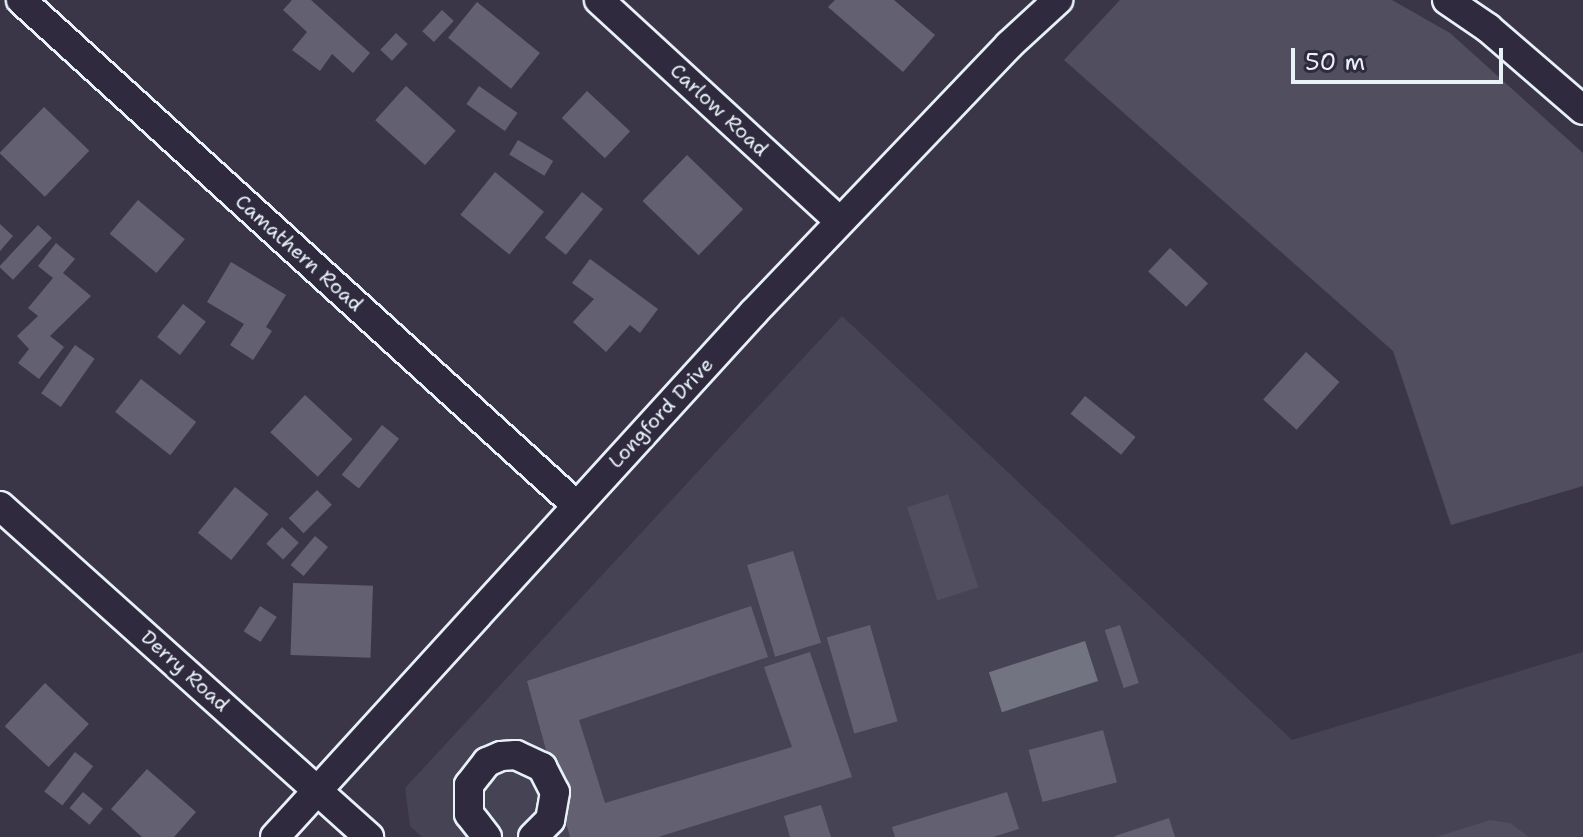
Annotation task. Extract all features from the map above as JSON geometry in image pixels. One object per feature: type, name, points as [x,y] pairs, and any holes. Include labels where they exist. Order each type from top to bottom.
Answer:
[{"type":"street","name":"Camathern Road","points":[[21,0],[576,505]]},
{"type":"street","name":"Carlow Road","points":[[599,0],[839,221]]},
{"type":"street","name":"Longford Drive","points":[[275,837],[839,221],[1009,45],[1058,0]]},
{"type":"street","points":[[1447,0],[1499,37],[1583,110]]},
{"type":"street","name":"Derry Road","points":[[0,506],[369,837]]},
{"type":"street","points":[[487,837],[469,814],[469,785],[487,762],[501,756],[516,755],[542,767],[555,792],[550,820],[533,837]]},
{"type":"shaded area","points":[[1120,0],[1392,0],[1450,33],[1583,153],[1583,486],[1451,525],[1393,351],[1064,60]]},
{"type":"shaded area","points":[[842,316],[1292,740],[1583,652],[1583,837],[422,837],[410,826],[405,788]]},
{"type":"shaded area","points":[[948,494],[978,587],[937,600],[907,507]]},
{"type":"shaded area","points":[[1490,820],[1510,823],[1529,837],[1436,837]]},
{"type":"water","points":[[1085,641],[1098,681],[1002,712],[989,672]]},
{"type":"building","points":[[292,0],[311,0],[370,53],[353,73],[332,54],[320,71],[292,50],[307,32],[283,10]]},
{"type":"building","points":[[835,0],[894,0],[935,35],[903,72],[828,7]]},
{"type":"building","points":[[477,2],[540,53],[511,89],[448,38]]},
{"type":"building","points":[[442,10],[454,21],[434,42],[422,31]]},
{"type":"building","points":[[396,33],[408,44],[392,61],[380,50]]},
{"type":"building","points":[[406,86],[456,131],[425,165],[375,120]]},
{"type":"building","points":[[479,86],[518,113],[505,131],[466,104]]},
{"type":"building","points":[[587,91],[630,131],[605,158],[562,118]]},
{"type":"building","points":[[44,107],[89,151],[45,197],[0,153]]},
{"type":"building","points":[[518,140],[553,161],[544,176],[509,155]]},
{"type":"building","points":[[687,155],[743,209],[699,255],[643,201]]},
{"type":"building","points":[[495,172],[544,212],[509,254],[460,215]]},
{"type":"building","points":[[582,192],[603,209],[566,255],[545,238]]},
{"type":"building","points":[[138,200],[185,239],[156,273],[110,234]]},
{"type":"building","points":[[0,224],[13,236],[0,251]]},
{"type":"building","points":[[38,225],[52,238],[13,280],[0,266]]},
{"type":"building","points":[[56,243],[75,259],[63,273],[91,296],[50,336],[64,347],[39,379],[18,363],[29,349],[17,336],[38,316],[28,308],[53,278],[38,266]]},
{"type":"building","points":[[1170,248],[1208,283],[1186,307],[1148,271]]},
{"type":"building","points":[[590,259],[658,309],[640,333],[630,325],[606,352],[573,322],[594,299],[572,283]]},
{"type":"building","points":[[231,262],[286,295],[266,327],[272,331],[253,360],[230,345],[244,324],[207,302]]},
{"type":"building","points":[[183,304],[206,322],[180,355],[157,337]]},
{"type":"building","points":[[75,345],[95,359],[61,407],[41,393]]},
{"type":"building","points":[[1306,352],[1339,382],[1297,430],[1263,400]]},
{"type":"building","points":[[141,379],[196,422],[170,455],[115,412]]},
{"type":"building","points":[[305,395],[353,439],[318,477],[270,432]]},
{"type":"building","points":[[1085,396],[1136,437],[1121,455],[1071,414]]},
{"type":"building","points":[[382,425],[399,439],[359,489],[342,475]]},
{"type":"building","points":[[235,487],[268,514],[231,560],[198,533]]},
{"type":"building","points":[[317,490],[332,505],[304,533],[289,518]]},
{"type":"building","points":[[282,527],[299,543],[283,560],[266,544]]},
{"type":"building","points":[[315,536],[328,547],[304,576],[291,565]]},
{"type":"building","points":[[793,551],[821,643],[775,657],[747,565]]},
{"type":"building","points":[[293,583],[373,586],[370,658],[290,655]]},
{"type":"building","points":[[260,606],[277,617],[260,642],[244,631]]},
{"type":"building","points":[[751,606],[768,657],[579,720],[605,803],[792,747],[764,667],[810,652],[852,777],[658,837],[570,837],[527,681]]},
{"type":"building","points":[[870,625],[898,721],[854,734],[827,637]]},
{"type":"building","points":[[1120,625],[1139,683],[1124,688],[1105,630]]},
{"type":"building","points":[[45,683],[89,724],[49,767],[5,726]]},
{"type":"building","points":[[1103,730],[1117,782],[1043,802],[1029,750]]},
{"type":"building","points":[[75,752],[93,766],[62,806],[44,791]]},
{"type":"building","points":[[147,769],[196,812],[174,837],[142,837],[111,809]]},
{"type":"building","points":[[83,792],[103,809],[89,825],[70,808]]},
{"type":"building","points":[[1007,792],[1019,829],[993,837],[895,837],[892,827]]},
{"type":"building","points":[[821,805],[831,837],[790,837],[784,816]]},
{"type":"building","points":[[1169,818],[1175,837],[1115,837],[1115,836]]}]
